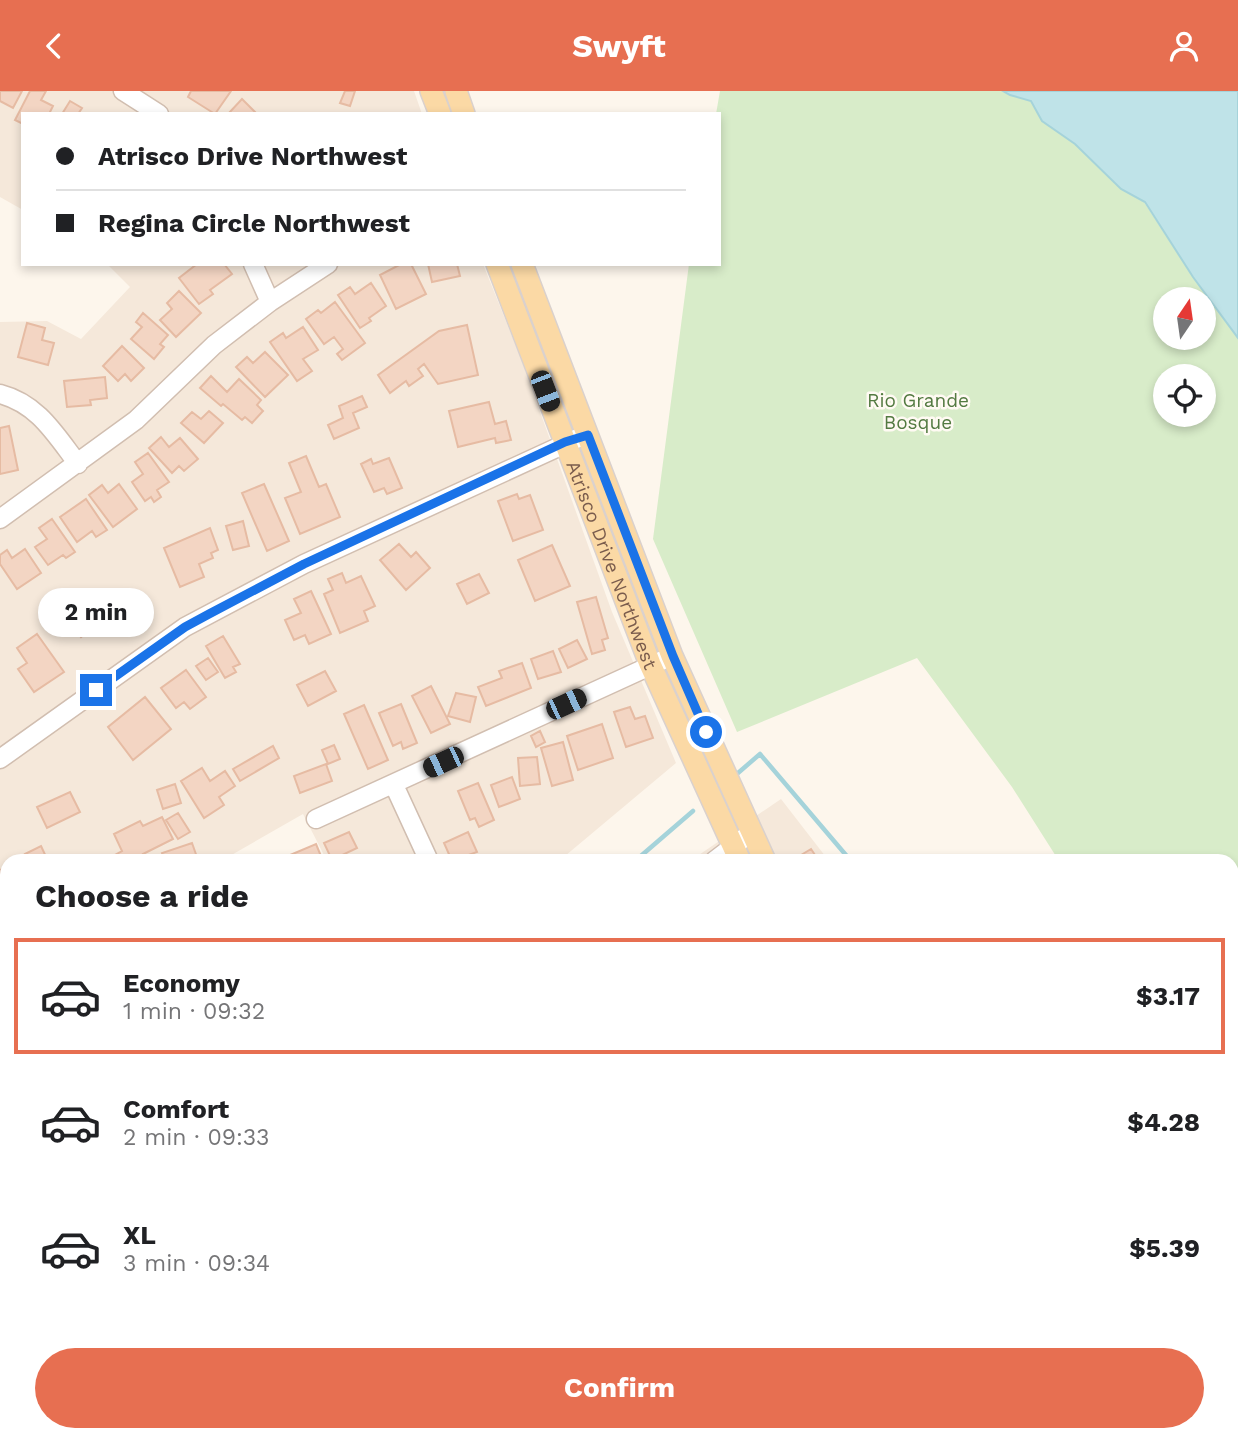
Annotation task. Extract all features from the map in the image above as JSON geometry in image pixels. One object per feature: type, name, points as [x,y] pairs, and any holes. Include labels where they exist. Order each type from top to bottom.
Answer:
[{"type":"main road","points":[[431,91],[439,112]]},
{"type":"main road","points":[[456,91],[463,112]]},
{"type":"main road","name":"Atrisco Drive Northwest","points":[[498,266],[650,664],[736,853]]},
{"type":"main road","name":"Atrisco Drive Northwest","points":[[523,266],[673,656],[762,854]]},
{"type":"street","points":[[123,91],[156,112]]},
{"type":"street","points":[[255,266],[270,302]]},
{"type":"street","points":[[0,519],[136,420],[214,345],[270,302],[325,266]]},
{"type":"street","points":[[0,394],[18,398],[37,412],[78,464]]},
{"type":"street","points":[[0,759],[185,627],[304,564],[565,442],[588,435]]},
{"type":"street","points":[[316,819],[650,664],[673,656]]},
{"type":"street","points":[[394,785],[426,854]]},
{"type":"street","points":[[736,853],[752,832]]},
{"type":"shaded area","points":[[0,91],[414,91],[421,112],[21,112],[21,209],[0,197]]},
{"type":"shaded area","points":[[109,266],[484,266],[520,356],[612,612],[676,763],[567,854],[323,854],[303,814],[233,854],[0,854],[0,322],[47,321],[81,339],[130,287]]},
{"type":"shaded area","points":[[781,799],[824,854],[700,854]]},
{"type":"green space","name":"Rio Grande Bosque","points":[[720,91],[1003,91],[1031,100],[1042,121],[1075,144],[1121,189],[1144,202],[1200,287],[1153,287],[1153,350],[1216,350],[1216,308],[1238,338],[1238,854],[1055,854],[1012,787],[917,658],[737,732],[653,539],[689,266],[721,266],[721,112],[716,112]]},
{"type":"water","points":[[1003,91],[1238,91],[1238,338],[1216,308],[1216,287],[1200,287],[1145,202],[1121,189],[1075,144],[1042,121],[1031,101]]},
{"type":"building","points":[[0,91],[22,91],[13,108],[0,101]]},
{"type":"building","points":[[30,91],[46,91],[41,100],[53,106],[50,112],[21,112],[21,123],[15,120]]},
{"type":"building","points":[[191,91],[231,91],[216,112],[212,112],[188,97]]},
{"type":"building","points":[[345,91],[355,91],[350,106],[340,103]]},
{"type":"building","points":[[242,99],[255,112],[230,112]]},
{"type":"building","points":[[70,101],[82,108],[79,112],[63,112]]},
{"type":"building","points":[[194,266],[226,266],[232,274],[210,290],[213,294],[199,304],[179,278]]},
{"type":"building","points":[[397,266],[412,266],[426,294],[396,309],[380,275]]},
{"type":"building","points":[[428,266],[458,266],[460,276],[432,282]]},
{"type":"building","points":[[371,283],[386,306],[360,328],[338,295],[350,287],[355,294]]},
{"type":"building","points":[[179,291],[201,313],[176,337],[160,320],[172,309],[167,303]]},
{"type":"building","points":[[335,302],[365,343],[342,360],[337,354],[343,349],[334,337],[324,344],[306,319],[318,310],[321,313]]},
{"type":"building","points":[[143,313],[168,335],[160,344],[164,347],[154,359],[131,339],[142,327],[136,322]]},
{"type":"building","points":[[27,323],[45,328],[42,340],[54,343],[48,365],[18,357]]},
{"type":"building","points":[[467,325],[478,375],[438,384],[424,364],[418,369],[423,376],[409,386],[406,381],[390,393],[378,375],[439,331]]},
{"type":"building","points":[[303,327],[318,350],[303,359],[312,371],[297,381],[270,342],[283,333],[286,338]]},
{"type":"building","points":[[122,346],[144,368],[131,381],[125,374],[118,381],[103,366]]},
{"type":"building","points":[[265,352],[288,375],[265,397],[236,367],[247,357],[253,363]]},
{"type":"building","points":[[211,376],[227,392],[239,379],[261,400],[257,405],[263,411],[252,423],[245,417],[242,420],[223,404],[221,406],[200,388]]},
{"type":"building","points":[[105,377],[107,398],[90,400],[91,405],[67,407],[64,381]]},
{"type":"building","points":[[362,396],[367,407],[353,413],[359,428],[334,439],[328,425],[343,418],[339,406]]},
{"type":"building","points":[[489,402],[495,424],[506,421],[511,440],[496,443],[495,438],[458,447],[449,411]]},
{"type":"building","points":[[209,411],[223,423],[204,443],[181,423],[192,412],[201,419]]},
{"type":"building","points":[[9,426],[18,470],[0,474],[0,428]]},
{"type":"building","points":[[161,437],[169,447],[180,438],[198,459],[184,471],[179,466],[172,473],[149,448]]},
{"type":"building","points":[[148,453],[169,482],[157,490],[161,497],[154,502],[151,497],[145,501],[132,482],[143,474],[135,462]]},
{"type":"building","points":[[306,456],[319,487],[326,484],[340,517],[300,534],[285,498],[301,492],[289,463]]},
{"type":"building","points":[[389,458],[402,488],[387,494],[384,488],[374,492],[361,464],[371,459],[373,464]]},
{"type":"building","points":[[119,484],[137,509],[113,527],[89,495],[102,485],[108,493]]},
{"type":"building","points":[[264,484],[289,541],[267,551],[242,493]]},
{"type":"building","points":[[517,494],[519,499],[530,495],[543,530],[513,541],[498,501]]},
{"type":"building","points":[[86,499],[107,530],[96,537],[92,531],[77,542],[60,517]]},
{"type":"building","points":[[52,519],[75,552],[66,558],[63,555],[48,565],[35,547],[47,539],[39,528]]},
{"type":"building","points":[[243,521],[249,546],[233,550],[226,526]]},
{"type":"building","points":[[210,528],[218,550],[211,553],[213,558],[199,564],[204,577],[180,587],[164,548]]},
{"type":"building","points":[[399,544],[411,557],[416,552],[430,568],[406,590],[380,560]]},
{"type":"building","points":[[552,545],[570,586],[535,601],[518,560]]},
{"type":"building","points":[[25,549],[41,573],[17,589],[0,564],[0,555],[7,550],[12,558]]},
{"type":"building","points":[[342,573],[346,583],[361,576],[375,606],[364,611],[368,621],[340,633],[324,594],[333,590],[328,579]]},
{"type":"building","points":[[479,574],[489,593],[467,604],[457,584]]},
{"type":"building","points":[[80,590],[88,601],[96,595],[110,613],[81,637],[58,609]]},
{"type":"building","points":[[311,591],[331,634],[309,644],[305,635],[294,640],[285,620],[301,613],[294,599]]},
{"type":"building","points":[[596,597],[608,638],[602,640],[605,650],[592,654],[577,602]]},
{"type":"building","points":[[37,634],[64,672],[34,692],[18,669],[27,663],[17,648]]},
{"type":"building","points":[[223,636],[240,664],[233,667],[236,672],[225,678],[206,646]]},
{"type":"building","points":[[577,640],[587,659],[568,668],[559,649]]},
{"type":"building","points":[[553,651],[561,672],[538,679],[531,659]]},
{"type":"building","points":[[208,658],[218,672],[206,680],[196,666]]},
{"type":"building","points":[[522,663],[531,688],[486,706],[478,687],[502,678],[499,671]]},
{"type":"building","points":[[186,670],[206,697],[190,709],[184,702],[176,708],[161,688]]},
{"type":"building","points":[[325,671],[336,691],[308,706],[297,685]]},
{"type":"building","points":[[431,686],[450,724],[431,733],[412,696]]},
{"type":"building","points":[[456,693],[476,697],[470,722],[448,716]]},
{"type":"building","points":[[145,697],[171,729],[133,760],[108,727]]},
{"type":"building","points":[[401,704],[417,743],[403,749],[401,742],[393,746],[379,713]]},
{"type":"building","points":[[364,705],[388,760],[368,769],[344,714]]},
{"type":"building","points":[[630,707],[635,719],[645,716],[653,738],[626,747],[614,712]]},
{"type":"building","points":[[602,724],[613,758],[578,770],[567,736]]},
{"type":"building","points":[[540,731],[545,742],[536,747],[531,736]]},
{"type":"building","points":[[563,742],[573,780],[552,786],[541,748]]},
{"type":"building","points":[[334,745],[340,759],[328,764],[322,750]]},
{"type":"building","points":[[273,746],[279,758],[240,781],[233,769]]},
{"type":"building","points":[[537,757],[540,784],[520,786],[518,758]]},
{"type":"building","points":[[326,764],[332,781],[300,793],[294,776]]},
{"type":"building","points":[[202,768],[210,781],[225,771],[235,786],[219,797],[224,805],[204,818],[181,781]]},
{"type":"building","points":[[512,777],[520,799],[499,807],[491,785]]},
{"type":"building","points":[[478,783],[494,820],[479,827],[475,818],[470,820],[458,791]]},
{"type":"building","points":[[175,784],[181,803],[163,809],[157,790]]},
{"type":"building","points":[[70,792],[80,812],[47,828],[37,807]]},
{"type":"building","points":[[178,813],[190,832],[178,839],[166,820]]},
{"type":"building","points":[[162,817],[173,839],[143,854],[117,854],[122,851],[114,834],[140,821],[143,826]]},
{"type":"building","points":[[349,832],[357,848],[344,854],[329,854],[324,843]]},
{"type":"building","points":[[468,832],[477,852],[449,854],[444,843]]},
{"type":"building","points":[[192,843],[196,854],[162,854]]},
{"type":"building","points":[[316,844],[320,854],[292,854]]},
{"type":"building","points":[[41,846],[45,854],[25,854]]},
{"type":"waterway","points":[[738,773],[760,754],[845,854]]},
{"type":"waterway","points":[[643,854],[693,811]]},
{"type":"route","points":[[96,690],[185,627],[304,564],[565,442],[588,435],[673,656],[706,732]]}]
